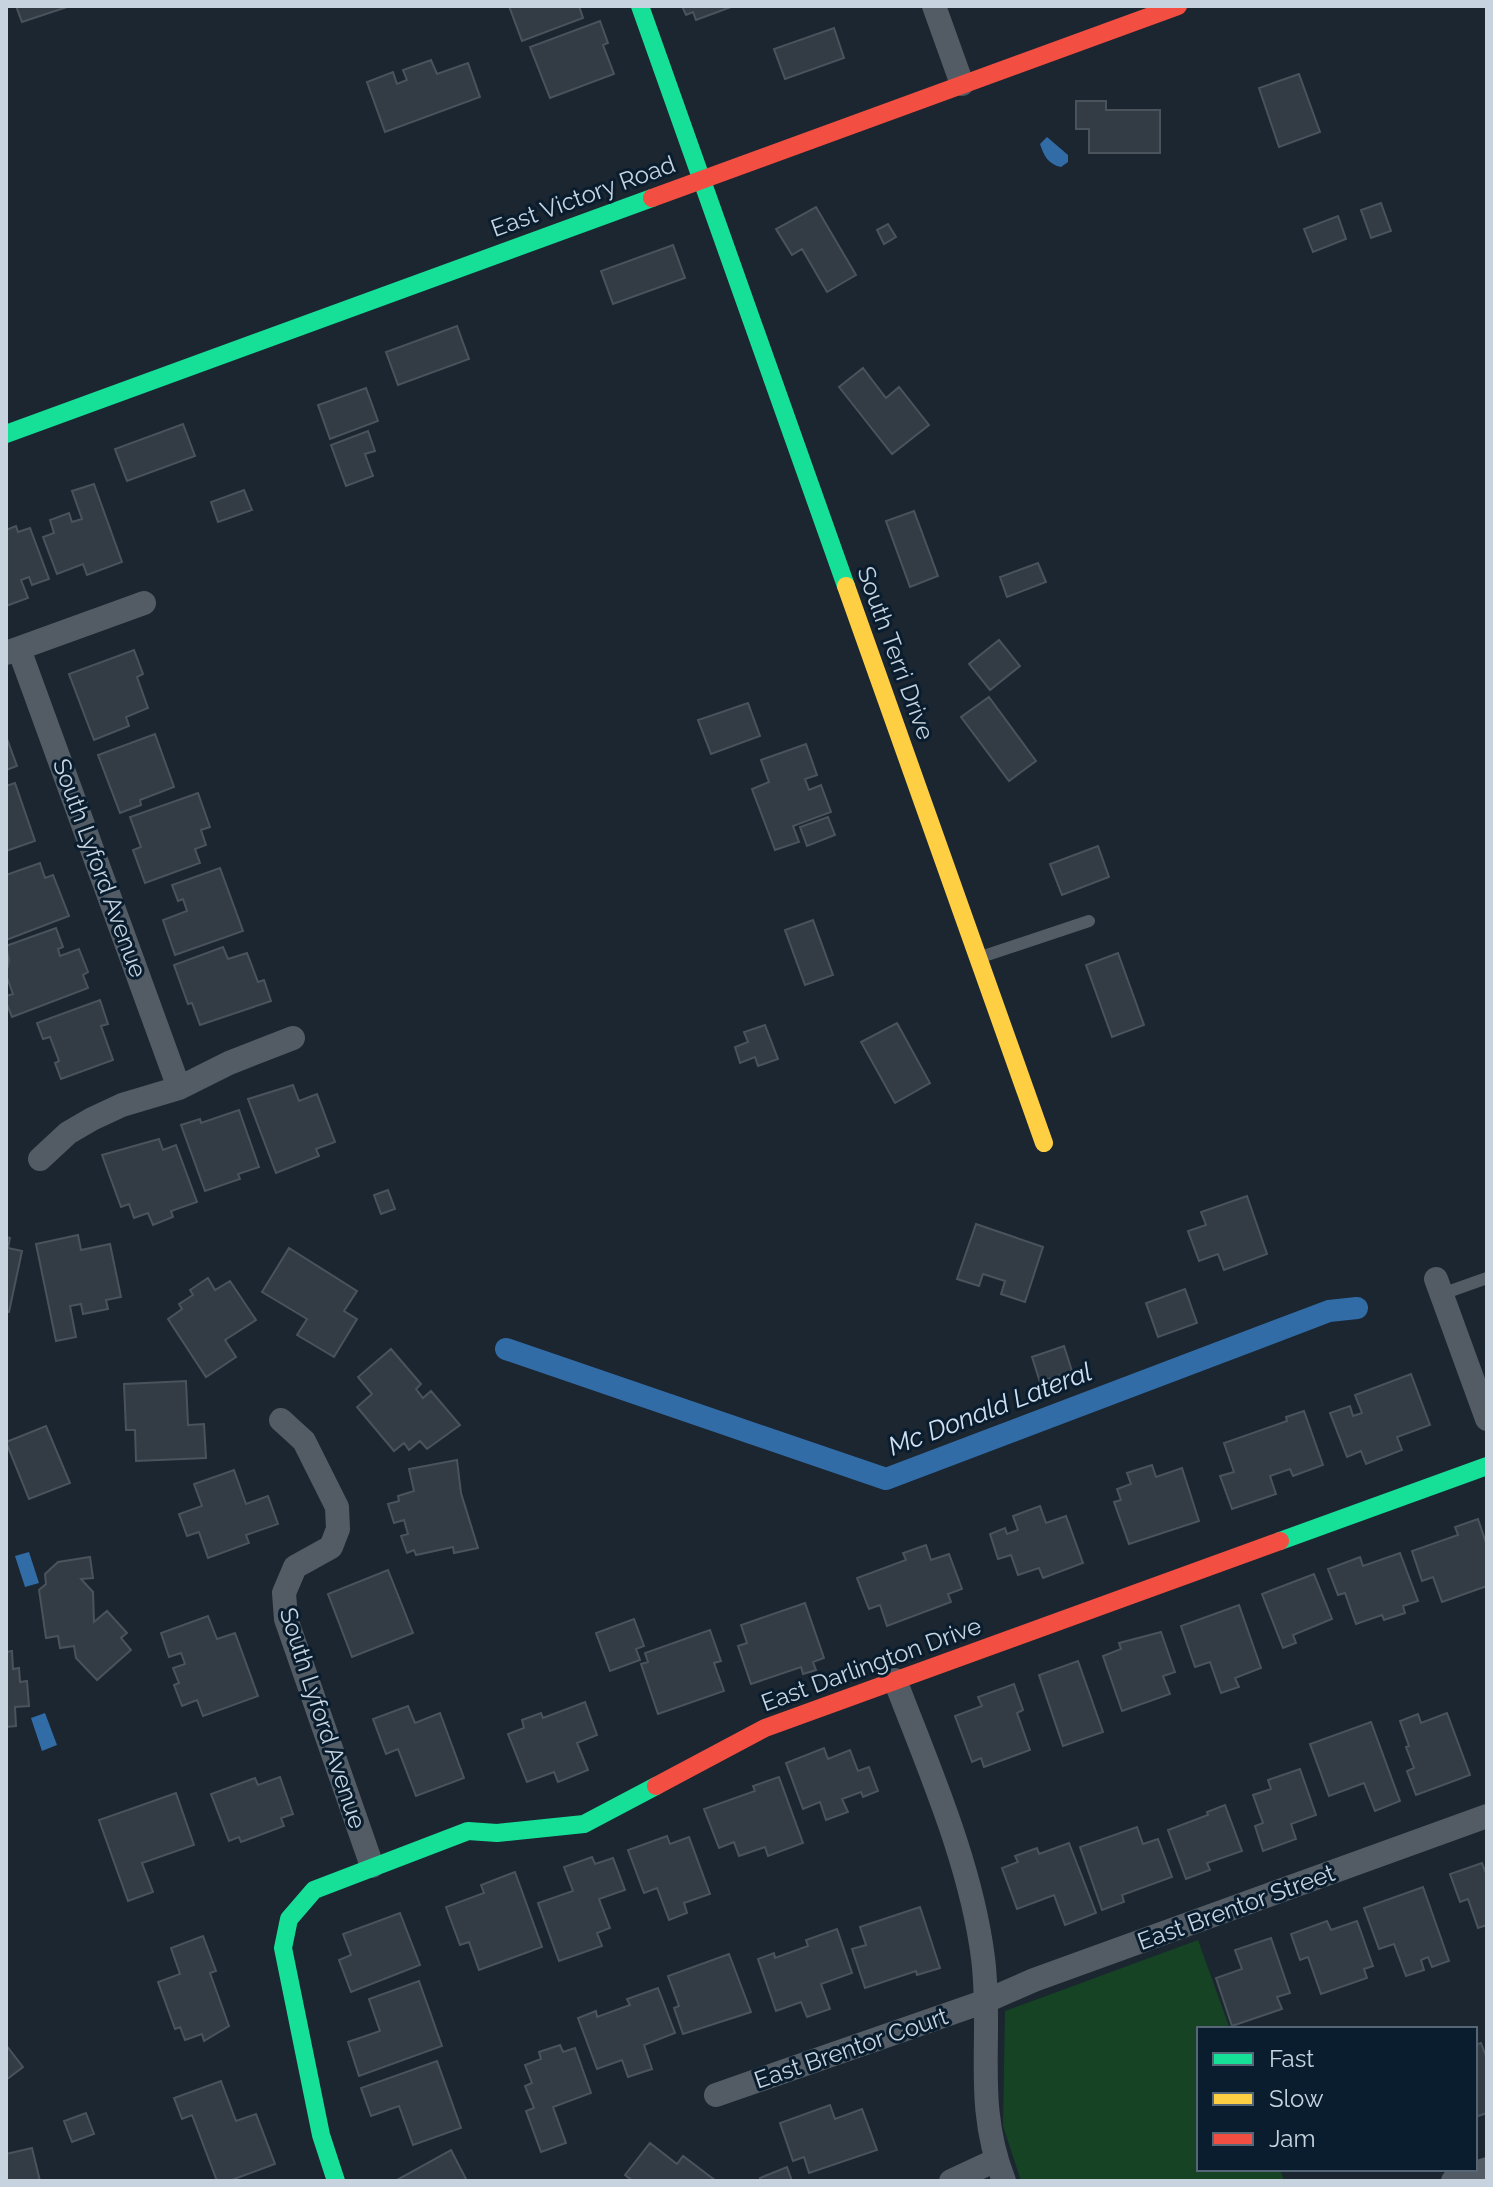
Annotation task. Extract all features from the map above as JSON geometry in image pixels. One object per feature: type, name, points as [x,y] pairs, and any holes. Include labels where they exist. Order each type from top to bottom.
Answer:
[{"type":"street","name":"South Terri Drive","points":[[640,6],[1044,1143]]},
{"type":"street","points":[[934,6],[962,84]]},
{"type":"street","name":"East Victory Road","points":[[6,434],[1178,6]]},
{"type":"street","points":[[12,651],[144,603]]},
{"type":"street","name":"South Lyford Avenue","points":[[12,651],[179,1088]]},
{"type":"street","points":[[40,1159],[68,1133],[92,1119],[122,1105],[179,1088],[229,1063],[293,1038]]},
{"type":"street","points":[[1439,1286],[1487,1419]]},
{"type":"street","name":"South Lyford Avenue","points":[[281,1420],[304,1441],[337,1507],[338,1529],[331,1547],[295,1567],[284,1593],[286,1619],[372,1866]]},
{"type":"street","name":"East Darlington Drive","points":[[336,2181],[321,2135],[283,1948],[289,1919],[314,1890],[468,1831],[497,1833],[584,1824],[765,1728],[1487,1466]]},
{"type":"street","points":[[895,1680],[933,1781],[975,1912],[986,2001],[985,2110],[1000,2171],[951,2181]]},
{"type":"street","name":"East Brentor Street","points":[[986,2001],[1034,1980],[1487,1816]]},
{"type":"street","name":"East Brentor Court","points":[[716,2095],[986,2001]]},
{"type":"street","points":[[1453,2181],[1487,2169]]},
{"type":"lane","points":[[978,958],[1089,921]]},
{"type":"lane","points":[[1439,1286],[1487,1278]]},
{"type":"green space","points":[[1198,1940],[1229,2027],[1197,2027],[1197,2171],[1281,2171],[1284,2181],[1021,2181],[1003,2126],[1005,2011]]},
{"type":"water","points":[[1047,137],[1068,155],[1068,162],[1061,167],[1050,162],[1043,152],[1040,144]]},
{"type":"water","points":[[29,1552],[39,1583],[25,1587],[15,1556]]},
{"type":"water","points":[[45,1713],[57,1745],[42,1751],[31,1718]]},
{"type":"building","points":[[16,6],[70,6],[22,22]]},
{"type":"building","points":[[509,6],[579,6],[583,18],[522,41]]},
{"type":"building","points":[[682,6],[731,7],[696,20],[693,12],[686,15]]},
{"type":"building","points":[[600,21],[608,43],[603,45],[614,74],[550,98],[530,47]]},
{"type":"building","points":[[834,28],[844,58],[785,79],[774,49]]},
{"type":"building","points":[[431,60],[437,74],[468,63],[480,97],[385,132],[367,82],[393,72],[397,84],[407,80],[403,70]]},
{"type":"building","points":[[1299,74],[1320,132],[1279,147],[1259,88]]},
{"type":"building","points":[[1076,101],[1106,101],[1106,110],[1160,110],[1160,153],[1089,153],[1089,129],[1076,129]]},
{"type":"building","points":[[1381,203],[1391,231],[1371,238],[1361,210]]},
{"type":"building","points":[[816,207],[856,275],[827,292],[802,249],[792,255],[776,229]]},
{"type":"building","points":[[1338,216],[1346,239],[1313,252],[1304,229]]},
{"type":"building","points":[[888,224],[896,237],[884,244],[877,230]]},
{"type":"building","points":[[673,245],[685,278],[613,304],[601,271]]},
{"type":"building","points":[[457,326],[469,359],[398,385],[386,352]]},
{"type":"building","points":[[863,368],[886,398],[899,387],[929,425],[892,454],[839,387]]},
{"type":"building","points":[[366,388],[378,421],[330,439],[318,405]]},
{"type":"building","points":[[183,424],[195,456],[127,481],[115,449]]},
{"type":"building","points":[[368,431],[375,451],[365,454],[373,476],[346,486],[331,445]]},
{"type":"building","points":[[94,484],[122,562],[87,575],[83,564],[57,574],[43,537],[54,533],[50,520],[69,513],[72,522],[82,519],[72,491]]},
{"type":"building","points":[[244,490],[252,510],[218,522],[211,502]]},
{"type":"building","points":[[914,511],[938,576],[910,587],[886,521]]},
{"type":"building","points":[[16,526],[18,532],[30,528],[49,579],[32,585],[29,577],[21,580],[28,598],[6,606],[6,530]]},
{"type":"building","points":[[1038,563],[1046,582],[1007,597],[1000,577]]},
{"type":"building","points":[[999,640],[1020,666],[990,690],[969,664]]},
{"type":"building","points":[[134,650],[143,674],[137,677],[148,708],[126,717],[129,726],[94,740],[69,674]]},
{"type":"building","points":[[989,697],[1036,761],[1009,781],[961,717]]},
{"type":"building","points":[[748,703],[760,736],[711,754],[698,720]]},
{"type":"building","points":[[155,734],[174,787],[140,800],[141,805],[120,813],[98,755]]},
{"type":"building","points":[[6,736],[17,766],[6,770]]},
{"type":"building","points":[[806,744],[817,775],[805,779],[809,790],[821,785],[831,812],[793,826],[799,842],[775,850],[752,789],[769,782],[761,760]]},
{"type":"building","points":[[15,783],[35,841],[6,851],[6,786]]},
{"type":"building","points":[[198,793],[210,827],[201,830],[206,845],[195,849],[200,863],[145,883],[133,850],[141,847],[130,817]]},
{"type":"building","points":[[828,817],[835,835],[807,846],[800,827]]},
{"type":"building","points":[[1098,846],[1109,877],[1062,895],[1050,864]]},
{"type":"building","points":[[40,863],[45,878],[53,875],[69,916],[6,940],[6,875]]},
{"type":"building","points":[[220,868],[243,931],[175,955],[163,920],[187,911],[183,899],[178,901],[172,885]]},
{"type":"building","points":[[813,920],[833,975],[805,985],[785,930]]},
{"type":"building","points":[[56,928],[63,947],[58,949],[60,956],[79,949],[88,972],[83,975],[88,988],[12,1017],[6,1002],[6,996],[13,994],[6,975],[9,960],[6,946]]},
{"type":"building","points":[[223,947],[228,959],[247,953],[258,982],[264,980],[271,1001],[200,1025],[192,1003],[188,1004],[174,965]]},
{"type":"building","points":[[1118,953],[1144,1025],[1112,1037],[1086,965]]},
{"type":"building","points":[[100,1000],[108,1024],[101,1026],[113,1060],[61,1079],[55,1063],[59,1061],[50,1037],[43,1039],[37,1023]]},
{"type":"building","points":[[897,1023],[930,1083],[895,1103],[861,1042]]},
{"type":"building","points":[[765,1025],[778,1059],[758,1066],[755,1057],[740,1063],[735,1047],[748,1042],[744,1032]]},
{"type":"building","points":[[293,1085],[299,1101],[317,1094],[335,1142],[316,1149],[319,1156],[276,1173],[248,1099]]},
{"type":"building","points":[[239,1110],[259,1167],[238,1174],[240,1179],[205,1191],[181,1125],[200,1119],[201,1123]]},
{"type":"building","points":[[159,1139],[163,1150],[176,1145],[197,1202],[171,1211],[173,1217],[153,1225],[148,1213],[134,1218],[129,1204],[121,1207],[102,1155]]},
{"type":"building","points":[[388,1190],[395,1209],[381,1214],[374,1195]]},
{"type":"building","points":[[1247,1196],[1267,1254],[1224,1270],[1218,1254],[1199,1261],[1188,1231],[1206,1225],[1201,1212]]},
{"type":"building","points":[[976,1224],[1043,1247],[1025,1302],[1001,1294],[1005,1281],[983,1274],[979,1286],[957,1279]]},
{"type":"building","points":[[78,1235],[81,1250],[110,1244],[121,1297],[106,1300],[108,1309],[83,1314],[81,1304],[70,1306],[76,1337],[56,1341],[36,1244]]},
{"type":"building","points":[[6,1237],[10,1238],[8,1248],[22,1251],[9,1312],[6,1311]]},
{"type":"building","points":[[289,1248],[357,1291],[344,1311],[357,1319],[334,1357],[297,1335],[307,1319],[262,1292]]},
{"type":"building","points":[[208,1278],[215,1290],[230,1281],[256,1320],[225,1340],[236,1357],[206,1377],[168,1319],[182,1309],[179,1304],[193,1295],[190,1290]]},
{"type":"building","points":[[1185,1289],[1197,1323],[1158,1337],[1146,1303]]},
{"type":"building","points":[[1064,1346],[1072,1371],[1040,1382],[1032,1357]]},
{"type":"building","points":[[391,1349],[421,1384],[416,1389],[423,1398],[431,1391],[460,1425],[427,1449],[420,1441],[409,1450],[404,1443],[394,1451],[357,1407],[372,1394],[358,1377]]},
{"type":"building","points":[[1411,1374],[1430,1425],[1397,1437],[1402,1450],[1366,1464],[1361,1451],[1347,1457],[1330,1413],[1350,1406],[1353,1416],[1362,1413],[1355,1395]]},
{"type":"building","points":[[186,1381],[188,1425],[204,1424],[206,1458],[136,1461],[135,1430],[126,1430],[124,1384]]},
{"type":"building","points":[[1304,1411],[1323,1465],[1293,1476],[1290,1469],[1270,1476],[1276,1494],[1232,1509],[1220,1476],[1234,1472],[1224,1443],[1287,1421],[1286,1417]]},
{"type":"building","points":[[46,1426],[70,1483],[29,1499],[6,1442]]},
{"type":"building","points":[[457,1460],[461,1493],[478,1548],[454,1553],[453,1547],[416,1555],[414,1550],[407,1553],[401,1536],[408,1534],[404,1520],[394,1523],[388,1504],[399,1501],[398,1496],[414,1491],[409,1469]]},
{"type":"building","points":[[1152,1465],[1156,1477],[1182,1468],[1199,1521],[1129,1544],[1114,1502],[1121,1500],[1117,1489],[1131,1484],[1127,1473]]},
{"type":"building","points":[[234,1470],[246,1504],[268,1496],[278,1524],[246,1535],[249,1543],[208,1558],[199,1532],[187,1536],[179,1514],[202,1506],[194,1484]]},
{"type":"building","points":[[1040,1506],[1046,1523],[1066,1516],[1083,1563],[1043,1578],[1039,1568],[1018,1575],[1011,1555],[998,1559],[990,1534],[1005,1528],[1007,1534],[1018,1530],[1013,1516]]},
{"type":"building","points":[[1478,1519],[1487,1546],[1487,1586],[1442,1602],[1433,1577],[1422,1581],[1412,1551],[1458,1535],[1455,1527]]},
{"type":"building","points":[[926,1545],[931,1560],[949,1554],[962,1589],[948,1594],[951,1602],[887,1626],[880,1605],[869,1609],[857,1578],[906,1560],[903,1553]]},
{"type":"building","points":[[1400,1553],[1418,1601],[1403,1606],[1405,1613],[1384,1620],[1382,1615],[1356,1624],[1345,1593],[1338,1595],[1328,1569],[1360,1557],[1363,1566]]},
{"type":"building","points":[[90,1557],[93,1578],[81,1579],[93,1592],[94,1622],[107,1611],[127,1633],[121,1638],[131,1650],[97,1680],[76,1658],[74,1646],[60,1648],[58,1636],[46,1638],[39,1590],[46,1584],[45,1574],[58,1562]]},
{"type":"building","points":[[388,1570],[413,1633],[352,1657],[328,1594]]},
{"type":"building","points":[[1314,1574],[1332,1619],[1293,1635],[1296,1643],[1283,1648],[1262,1594]]},
{"type":"building","points":[[805,1603],[824,1658],[813,1662],[816,1670],[803,1674],[801,1667],[751,1684],[738,1646],[747,1643],[741,1625]]},
{"type":"building","points":[[1239,1605],[1261,1668],[1235,1678],[1239,1687],[1221,1693],[1210,1662],[1195,1667],[1181,1626]]},
{"type":"building","points":[[208,1616],[217,1639],[235,1633],[258,1696],[203,1716],[197,1700],[182,1706],[174,1685],[179,1683],[173,1668],[185,1664],[181,1653],[169,1657],[161,1633]]},
{"type":"building","points":[[634,1619],[644,1646],[636,1649],[640,1660],[610,1671],[596,1633]]},
{"type":"building","points":[[710,1630],[721,1661],[714,1663],[724,1691],[658,1714],[641,1664],[648,1662],[645,1653]]},
{"type":"building","points":[[1161,1632],[1175,1672],[1163,1676],[1170,1694],[1122,1711],[1103,1656],[1121,1649],[1119,1643]]},
{"type":"building","points":[[12,1651],[13,1669],[19,1668],[20,1682],[27,1681],[29,1706],[15,1707],[16,1726],[6,1727],[6,1652]]},
{"type":"building","points":[[1078,1661],[1103,1732],[1063,1746],[1039,1675]]},
{"type":"building","points":[[1014,1684],[1023,1710],[1017,1713],[1030,1750],[984,1767],[981,1758],[972,1762],[955,1716],[982,1706],[978,1697]]},
{"type":"building","points":[[585,1702],[597,1735],[577,1743],[588,1770],[558,1782],[554,1772],[527,1782],[508,1734],[524,1728],[522,1720],[541,1713],[543,1718]]},
{"type":"building","points":[[408,1706],[415,1723],[440,1713],[464,1778],[416,1796],[398,1749],[386,1754],[373,1719]]},
{"type":"building","points":[[1447,1713],[1470,1775],[1416,1795],[1407,1771],[1414,1768],[1400,1721],[1418,1714],[1421,1723]]},
{"type":"building","points":[[1371,1722],[1400,1801],[1375,1811],[1364,1783],[1329,1796],[1310,1744]]},
{"type":"building","points":[[824,1748],[828,1759],[850,1750],[858,1771],[869,1767],[878,1791],[863,1797],[861,1792],[842,1799],[848,1812],[826,1820],[820,1802],[803,1809],[786,1763]]},
{"type":"building","points":[[1300,1769],[1316,1815],[1291,1824],[1296,1839],[1263,1851],[1255,1826],[1263,1823],[1253,1795],[1271,1789],[1268,1780]]},
{"type":"building","points":[[280,1777],[293,1814],[281,1818],[284,1826],[241,1842],[239,1837],[229,1841],[211,1794],[255,1778],[258,1785]]},
{"type":"building","points":[[779,1777],[803,1843],[768,1856],[765,1847],[739,1856],[734,1842],[719,1848],[704,1809],[755,1791],[753,1786]]},
{"type":"building","points":[[176,1793],[194,1845],[142,1863],[153,1892],[128,1901],[99,1820]]},
{"type":"building","points":[[1225,1805],[1242,1851],[1207,1863],[1210,1870],[1186,1879],[1168,1830]]},
{"type":"building","points":[[1137,1827],[1143,1844],[1158,1839],[1172,1877],[1122,1895],[1124,1902],[1102,1910],[1080,1847]]},
{"type":"building","points":[[667,1836],[670,1844],[689,1837],[710,1894],[684,1903],[687,1913],[669,1920],[657,1888],[644,1893],[628,1850]]},
{"type":"building","points":[[1069,1843],[1096,1913],[1065,1925],[1054,1895],[1017,1909],[1002,1868],[1018,1862],[1015,1856],[1037,1848],[1039,1854]]},
{"type":"building","points":[[592,1857],[595,1864],[613,1858],[625,1890],[599,1899],[610,1928],[597,1933],[602,1946],[559,1961],[538,1903],[573,1891],[564,1867]]},
{"type":"building","points":[[1482,1863],[1487,1876],[1487,1925],[1478,1928],[1468,1899],[1460,1902],[1450,1874]]},
{"type":"building","points":[[515,1872],[542,1947],[479,1970],[469,1942],[460,1945],[446,1907],[484,1893],[481,1885]]},
{"type":"building","points":[[1423,1887],[1449,1961],[1432,1967],[1428,1957],[1421,1960],[1424,1970],[1406,1976],[1394,1944],[1379,1949],[1364,1908]]},
{"type":"building","points":[[920,1907],[940,1968],[917,1975],[916,1971],[865,1988],[852,1949],[866,1945],[860,1927]]},
{"type":"building","points":[[400,1913],[420,1965],[351,1992],[339,1960],[351,1955],[343,1934]]},
{"type":"building","points":[[1327,1921],[1331,1930],[1357,1921],[1373,1966],[1364,1969],[1367,1978],[1321,1994],[1308,1957],[1300,1960],[1291,1934]]},
{"type":"building","points":[[837,1929],[852,1973],[821,1984],[830,2009],[807,2017],[801,2002],[776,2011],[758,1959],[774,1953],[775,1958],[808,1946],[806,1940]]},
{"type":"building","points":[[203,1936],[216,1971],[210,1973],[229,2026],[204,2041],[202,2034],[185,2040],[180,2027],[175,2029],[158,1982],[180,1974],[171,1948]]},
{"type":"building","points":[[1271,1938],[1290,1993],[1277,1997],[1282,2009],[1232,2026],[1216,1978],[1242,1969],[1235,1950]]},
{"type":"building","points":[[729,1954],[751,2012],[683,2034],[674,2008],[679,2006],[668,1976]]},
{"type":"building","points":[[419,1981],[442,2046],[359,2076],[348,2042],[380,2031],[369,1999]]},
{"type":"building","points":[[658,1988],[675,2033],[644,2045],[652,2069],[628,2077],[622,2060],[597,2069],[578,2018],[596,2011],[597,2017],[630,2005],[627,1999]]},
{"type":"building","points":[[1481,2043],[1487,2059],[1487,2113],[1477,2116],[1477,2044]]},
{"type":"building","points":[[6,2045],[23,2067],[6,2080]]},
{"type":"building","points":[[560,2045],[563,2052],[575,2048],[591,2093],[553,2107],[566,2143],[541,2152],[526,2111],[534,2108],[525,2086],[532,2083],[525,2065],[541,2059],[539,2052]]},
{"type":"building","points":[[437,2061],[461,2128],[413,2145],[399,2106],[371,2116],[361,2088]]},
{"type":"building","points":[[221,2081],[236,2121],[256,2114],[275,2164],[229,2181],[217,2181],[192,2115],[182,2119],[174,2098]]},
{"type":"building","points":[[830,2105],[835,2119],[862,2109],[877,2150],[809,2173],[804,2157],[793,2161],[780,2123]]},
{"type":"building","points":[[86,2113],[94,2134],[72,2142],[64,2121]]},
{"type":"building","points":[[650,2143],[677,2164],[683,2156],[716,2181],[633,2181],[625,2175]]},
{"type":"building","points":[[32,2148],[40,2181],[6,2181],[6,2154]]},
{"type":"building","points":[[451,2150],[467,2181],[395,2181]]},
{"type":"building","points":[[787,2167],[792,2181],[761,2181],[760,2178]]},
{"type":"waterway","name":"Mc Donald Lateral","points":[[506,1349],[886,1479],[1329,1311],[1357,1308]]},
{"type":"traffic: fast","points":[[640,6],[846,586]]},
{"type":"traffic: fast","points":[[6,434],[652,198]]},
{"type":"traffic: fast","points":[[1280,1541],[1487,1466]]},
{"type":"traffic: fast","points":[[336,2181],[321,2135],[283,1948],[289,1919],[314,1890],[468,1831],[497,1833],[584,1824],[656,1786]]},
{"type":"traffic: slow","points":[[846,586],[1044,1143]]},
{"type":"traffic: jam","points":[[652,198],[1178,6]]},
{"type":"traffic: jam","points":[[656,1786],[765,1728],[1280,1541]]}]
